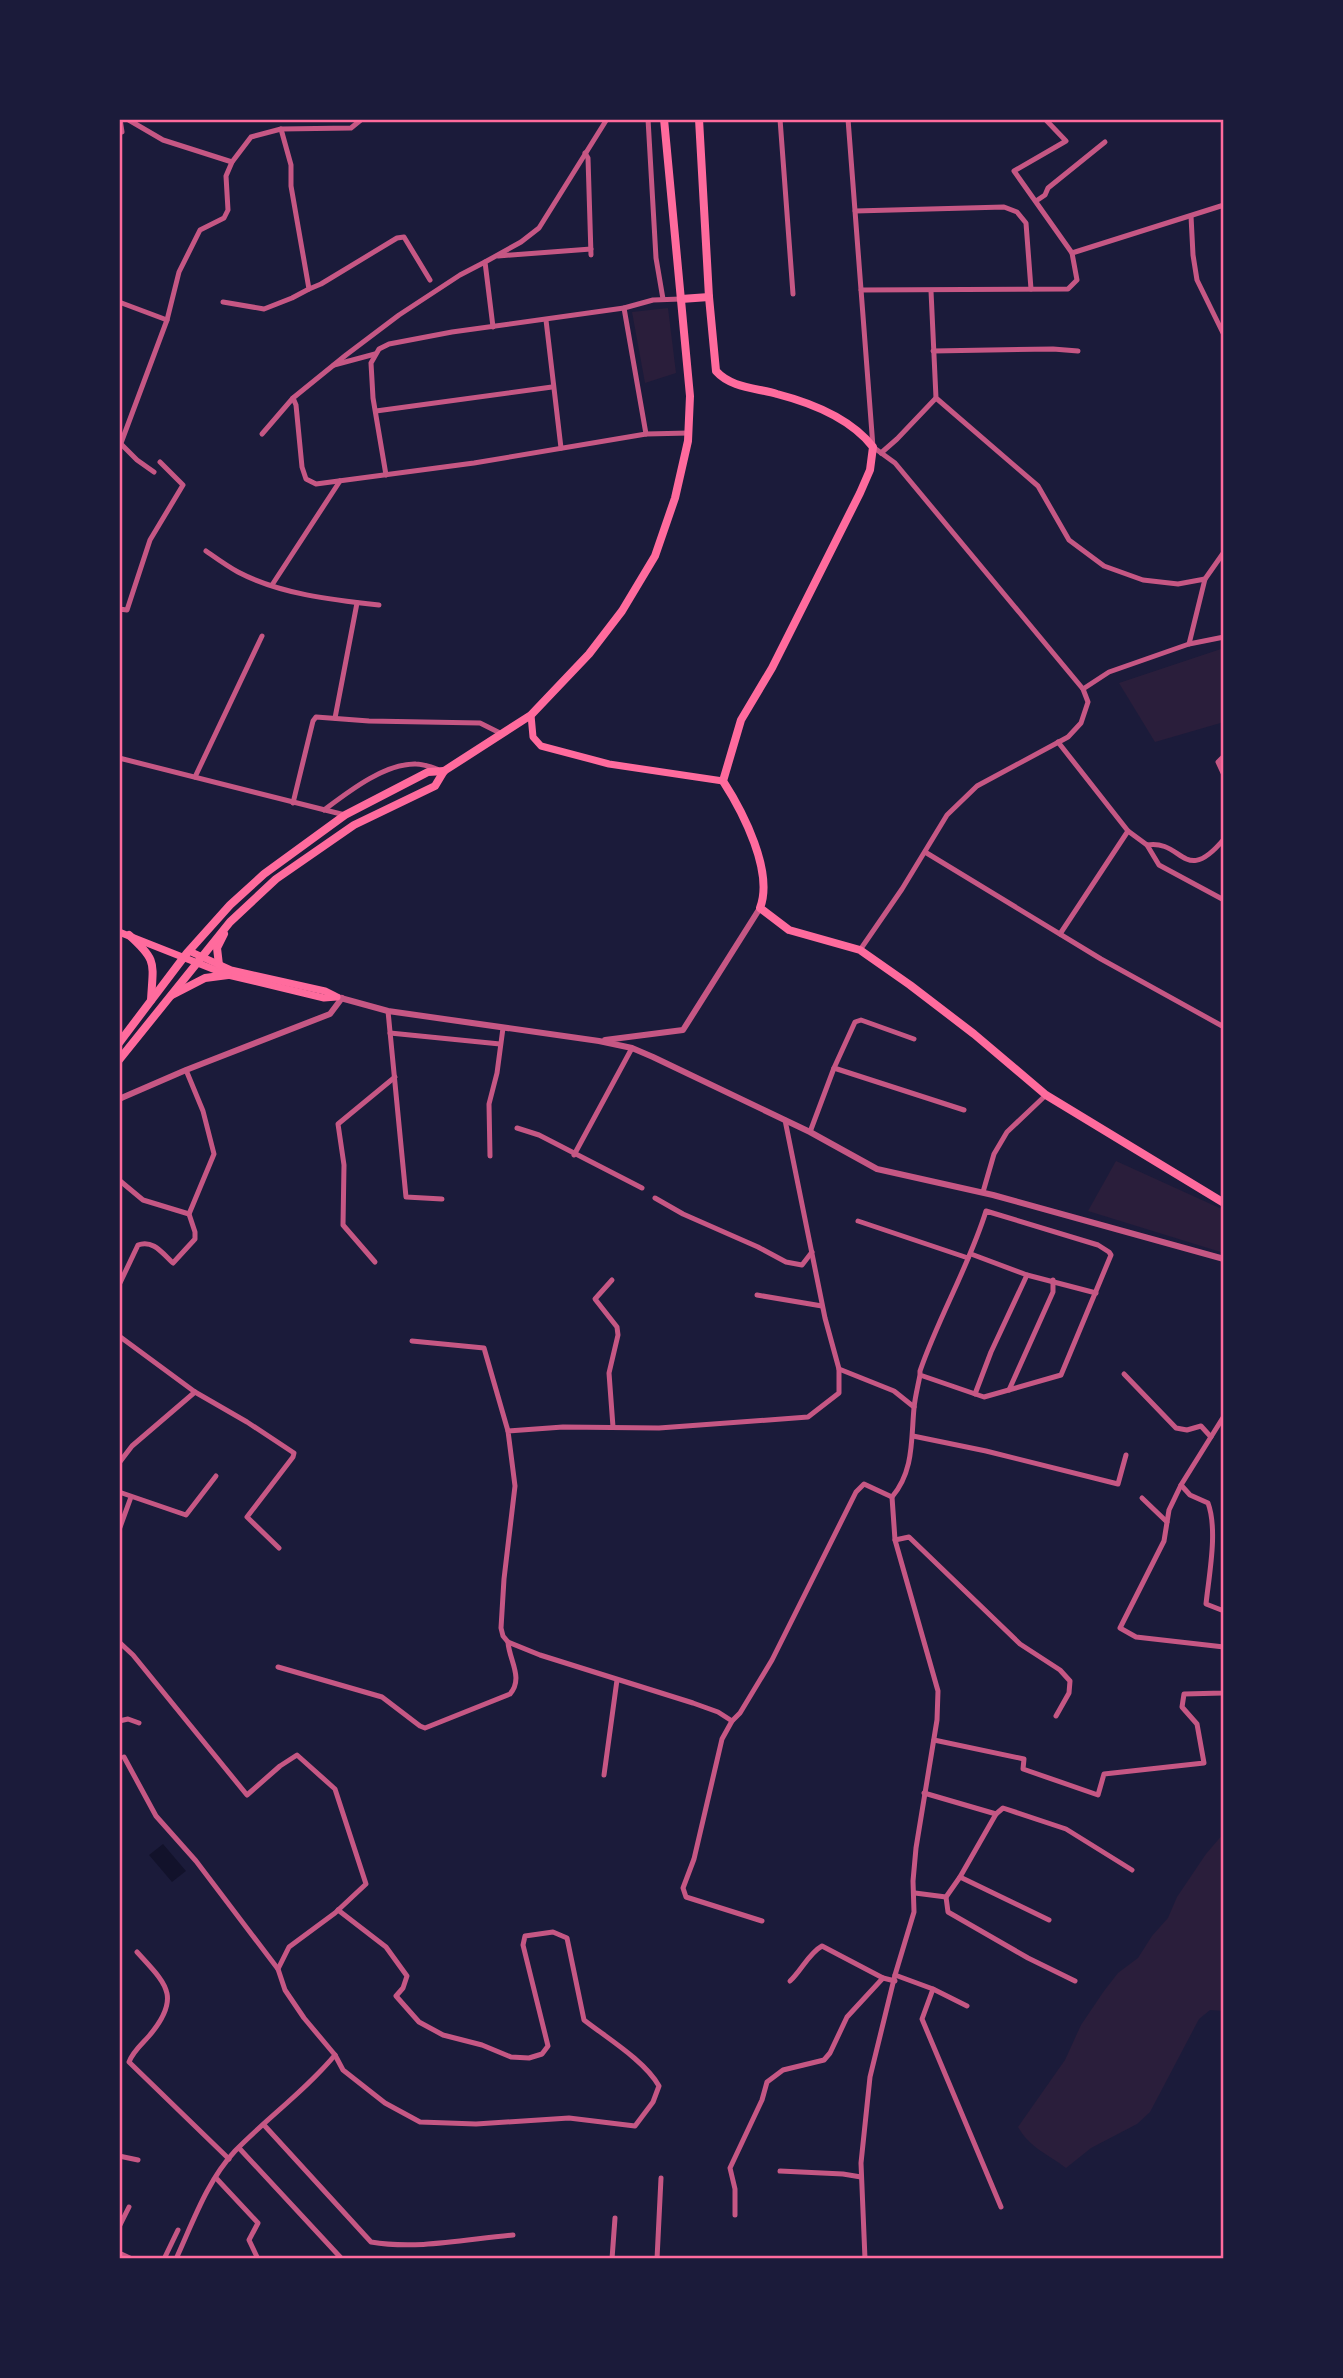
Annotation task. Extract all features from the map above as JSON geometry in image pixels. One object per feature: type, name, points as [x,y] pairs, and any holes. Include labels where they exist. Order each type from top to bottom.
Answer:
[{"type":"main road","points":[[119,1060],[230,922],[276,879],[354,825],[435,786],[444,771],[531,715],[606,633],[655,556],[675,498],[689,433],[691,396],[664,119]]},
{"type":"main road","points":[[699,119],[714,363],[721,376],[735,384],[788,397],[830,414],[862,433],[873,447],[870,470],[860,493],[772,668],[741,720],[723,781],[744,816],[759,856],[763,898],[760,908],[789,930],[860,950],[953,1018],[1046,1095],[1224,1203]]},
{"type":"main road","points":[[681,299],[709,297]]},
{"type":"main road","points":[[531,715],[533,737],[541,746],[609,764],[723,781]]},
{"type":"main road","points":[[119,1043],[186,954],[230,905],[264,874],[345,816],[428,772],[444,771]]},
{"type":"main road","points":[[219,965],[217,948],[230,922]]},
{"type":"main road","points":[[119,932],[186,954],[228,975],[340,1000]]},
{"type":"main road","points":[[129,935],[149,953],[153,968],[151,1000]]},
{"type":"main road","points":[[199,960],[230,970],[325,991],[340,1000]]},
{"type":"main road","points":[[166,999],[205,978],[228,975]]},
{"type":"street","points":[[120,119],[122,132]]},
{"type":"street","points":[[127,119],[163,140],[232,162]]},
{"type":"street","points":[[154,472],[136,460],[120,442],[166,320],[179,272],[200,230],[224,218],[228,210],[226,176],[232,162],[251,137],[281,129],[351,128],[362,119]]},
{"type":"street","points":[[262,434],[293,398],[399,315],[540,228],[607,119]]},
{"type":"street","points":[[648,119],[656,258],[663,299]]},
{"type":"street","points":[[780,119],[793,294]]},
{"type":"street","points":[[848,119],[873,447],[895,463],[1083,689],[1088,702],[1082,723],[1068,737],[977,786],[947,814],[860,950]]},
{"type":"street","points":[[861,290],[1072,287],[1077,280],[1072,253],[1014,171],[1066,141],[1045,119]]},
{"type":"street","points":[[281,129],[291,164],[291,186],[309,289]]},
{"type":"street","points":[[1036,201],[1105,142]]},
{"type":"street","points":[[495,256],[591,252],[588,158],[584,153]]},
{"type":"street","points":[[1072,253],[1224,205]]},
{"type":"street","points":[[856,211],[1004,207],[1012,209],[1026,223],[1031,289]]},
{"type":"street","points":[[1191,216],[1197,280],[1224,335]]},
{"type":"street","points":[[223,302],[264,309],[321,284],[397,238],[404,237],[430,280]]},
{"type":"street","points":[[485,262],[493,327]]},
{"type":"street","points":[[930,290],[936,398],[1038,486],[1069,540],[1104,566],[1143,580],[1178,584],[1205,579]]},
{"type":"street","points":[[386,475],[371,363],[379,349],[389,344],[624,308],[663,299],[681,299]]},
{"type":"street","points":[[119,302],[166,320]]},
{"type":"street","points":[[624,308],[646,434]]},
{"type":"street","points":[[546,320],[561,448]]},
{"type":"street","points":[[933,351],[1079,351]]},
{"type":"street","points":[[333,365],[375,355]]},
{"type":"street","points":[[376,411],[552,387]]},
{"type":"street","points":[[293,398],[302,467],[306,479],[316,484],[646,434],[689,433]]},
{"type":"street","points":[[881,453],[936,398]]},
{"type":"street","points":[[119,609],[127,610],[150,540],[183,485],[160,463]]},
{"type":"street","points":[[272,585],[340,481]]},
{"type":"street","points":[[205,551],[239,572],[272,585],[333,600],[379,605]]},
{"type":"street","points":[[1189,644],[1205,579],[1224,552]]},
{"type":"street","points":[[335,718],[357,603]]},
{"type":"street","points":[[195,777],[262,636]]},
{"type":"street","points":[[1083,689],[1109,672],[1189,644],[1224,637]]},
{"type":"street","points":[[293,803],[316,717],[480,723],[502,734]]},
{"type":"street","points":[[1058,742],[1128,831],[1147,845],[1159,865],[1224,900]]},
{"type":"street","points":[[1224,756],[1218,762],[1224,775]]},
{"type":"street","points":[[119,758],[345,816]]},
{"type":"street","points":[[324,810],[371,778],[400,767],[416,764],[444,771]]},
{"type":"street","points":[[1060,934],[1128,831]]},
{"type":"street","points":[[1147,845],[1155,844],[1184,859],[1194,861],[1205,858],[1224,839]]},
{"type":"street","points":[[925,852],[1101,959],[1224,1027]]},
{"type":"street","points":[[599,1041],[684,1030],[741,934],[760,908]]},
{"type":"street","points":[[119,1099],[330,1014],[340,1000],[388,1011],[632,1048],[810,1132],[877,1169],[983,1192],[1224,1259]]},
{"type":"street","points":[[388,1011],[406,1197],[442,1199]]},
{"type":"street","points":[[810,1132],[855,1022],[861,1020],[914,1039]]},
{"type":"street","points":[[490,1156],[489,1104],[497,1073],[503,1028]]},
{"type":"street","points":[[390,1033],[500,1044]]},
{"type":"street","points":[[574,1154],[632,1048]]},
{"type":"street","points":[[834,1068],[964,1110]]},
{"type":"street","points":[[119,1286],[134,1251],[142,1242],[152,1245],[173,1263],[195,1239],[189,1214],[214,1154],[203,1111],[186,1070]]},
{"type":"street","points":[[375,1262],[343,1224],[344,1165],[338,1124],[395,1077]]},
{"type":"street","points":[[983,1192],[994,1154],[1007,1132],[1046,1095]]},
{"type":"street","points":[[509,1431],[562,1427],[659,1428],[808,1417],[838,1393],[839,1369],[822,1306],[785,1120]]},
{"type":"street","points":[[517,1128],[528,1130],[642,1188]]},
{"type":"street","points":[[119,1180],[143,1200],[189,1214]]},
{"type":"street","points":[[655,1198],[786,1262],[802,1265],[812,1252]]},
{"type":"street","points":[[865,2259],[861,2177],[870,2077],[914,1912],[913,1881],[934,1740],[938,1691],[895,1539],[892,1497],[901,1486],[912,1451],[919,1375],[970,1256],[986,1211],[1098,1245],[1107,1249],[1111,1255],[1061,1375],[984,1397],[919,1375]]},
{"type":"street","points":[[858,1221],[1027,1275],[1096,1293]]},
{"type":"street","points":[[975,1394],[990,1352],[1027,1275]]},
{"type":"street","points":[[612,1280],[595,1299],[617,1327],[618,1335],[609,1373],[614,1427]]},
{"type":"street","points":[[1009,1390],[1053,1292],[1053,1280]]},
{"type":"street","points":[[757,1295],[822,1306]]},
{"type":"street","points":[[119,1336],[195,1392],[293,1453],[293,1457],[247,1517],[279,1548]]},
{"type":"street","points":[[278,1667],[382,1697],[425,1728],[510,1694],[516,1681],[516,1670],[501,1628],[515,1486],[509,1431],[484,1348],[412,1341]]},
{"type":"street","points":[[839,1369],[894,1391],[914,1407]]},
{"type":"street","points":[[1124,1374],[1177,1428],[1187,1430],[1201,1426],[1212,1437]]},
{"type":"street","points":[[119,1463],[132,1446],[195,1392]]},
{"type":"street","points":[[1224,1416],[1181,1485],[1169,1510],[1164,1541],[1120,1628],[1136,1637],[1224,1647]]},
{"type":"street","points":[[913,1436],[1118,1484],[1126,1455]]},
{"type":"street","points":[[119,1492],[186,1515],[216,1476]]},
{"type":"street","points":[[762,1921],[686,1897],[684,1888],[694,1858],[722,1739],[772,1660],[856,1492],[864,1484],[892,1497]]},
{"type":"street","points":[[1181,1485],[1190,1495],[1208,1503],[1212,1513],[1206,1604],[1224,1611]]},
{"type":"street","points":[[119,1530],[131,1497]]},
{"type":"street","points":[[1142,1498],[1167,1522]]},
{"type":"street","points":[[895,1539],[909,1537],[1020,1644],[1060,1670],[1070,1681],[1069,1693],[1056,1716]]},
{"type":"street","points":[[119,1642],[133,1655],[247,1795],[297,1755],[335,1790],[366,1880],[362,1889],[338,1910],[289,1947],[278,1969]]},
{"type":"street","points":[[508,1642],[718,1712],[732,1721]]},
{"type":"street","points":[[604,1775],[617,1680]]},
{"type":"street","points":[[934,1740],[1024,1759],[1023,1769],[1098,1795],[1104,1774],[1204,1763],[1197,1724],[1182,1707],[1184,1694],[1223,1693],[1224,1688]]},
{"type":"street","points":[[119,1721],[128,1719],[139,1723]]},
{"type":"street","points":[[124,1757],[156,1816],[196,1861],[278,1969],[285,1990],[335,2055],[343,2070],[375,2095],[420,2122],[475,2124],[569,2118],[635,2126],[653,2102],[659,2086],[654,2077],[584,2020],[567,1938],[553,1932],[525,1936],[523,1945],[548,2046],[542,2054],[529,2058],[511,2057],[482,2045],[443,2035],[419,2022],[396,1996],[403,1988],[407,1976],[400,1966],[386,1947],[338,1910]]},
{"type":"street","points":[[925,1793],[996,1814]]},
{"type":"street","points":[[1075,1981],[1028,1958],[948,1912],[946,1898],[996,1814],[1003,1808],[1066,1829],[1132,1870]]},
{"type":"street","points":[[960,1877],[1049,1920]]},
{"type":"street","points":[[915,1893],[946,1898]]},
{"type":"street","points":[[790,1981],[801,1971],[816,1949],[822,1946],[883,1978],[895,1978],[933,1989],[967,2006]]},
{"type":"street","points":[[137,1952],[166,1984],[168,2005],[152,2033],[131,2054],[129,2062],[229,2159]]},
{"type":"street","points":[[735,2215],[735,2189],[730,2168],[762,2100],[767,2082],[783,2070],[824,2060],[831,2053],[847,2017],[883,1978]]},
{"type":"street","points":[[933,1989],[922,2019],[1001,2207]]},
{"type":"street","points":[[176,2259],[206,2191],[229,2159],[316,2078],[335,2055]]},
{"type":"street","points":[[264,2125],[371,2242],[387,2245],[411,2244],[513,2235]]},
{"type":"street","points":[[239,2148],[342,2259]]},
{"type":"street","points":[[119,2156],[138,2160]]},
{"type":"street","points":[[780,2171],[861,2177]]},
{"type":"street","points":[[216,2178],[258,2223],[249,2241],[258,2259]]},
{"type":"street","points":[[657,2259],[661,2178]]},
{"type":"street","points":[[119,2227],[129,2207]]},
{"type":"street","points":[[612,2259],[615,2218]]},
{"type":"street","points":[[164,2259],[178,2230]]},
{"type":"street","points":[[119,2253],[132,2259]]},
{"type":"shaded area","points":[[668,308],[676,373],[645,383],[632,312]]},
{"type":"shaded area","points":[[1224,648],[1224,722],[1155,742],[1119,683]]},
{"type":"shaded area","points":[[1116,1161],[1224,1210],[1224,1253],[1088,1211]]},
{"type":"shaded area","points":[[1224,1833],[1224,2011],[1210,2010],[1199,2019],[1150,2112],[1137,2124],[1091,2148],[1066,2168],[1034,2146],[1018,2127],[1065,2060],[1081,2025],[1104,1991],[1118,1973],[1138,1958],[1168,1918],[1177,1897],[1206,1854]]},
{"type":"shaded area","points":[[163,1844],[186,1871],[172,1882],[149,1855]]}]
